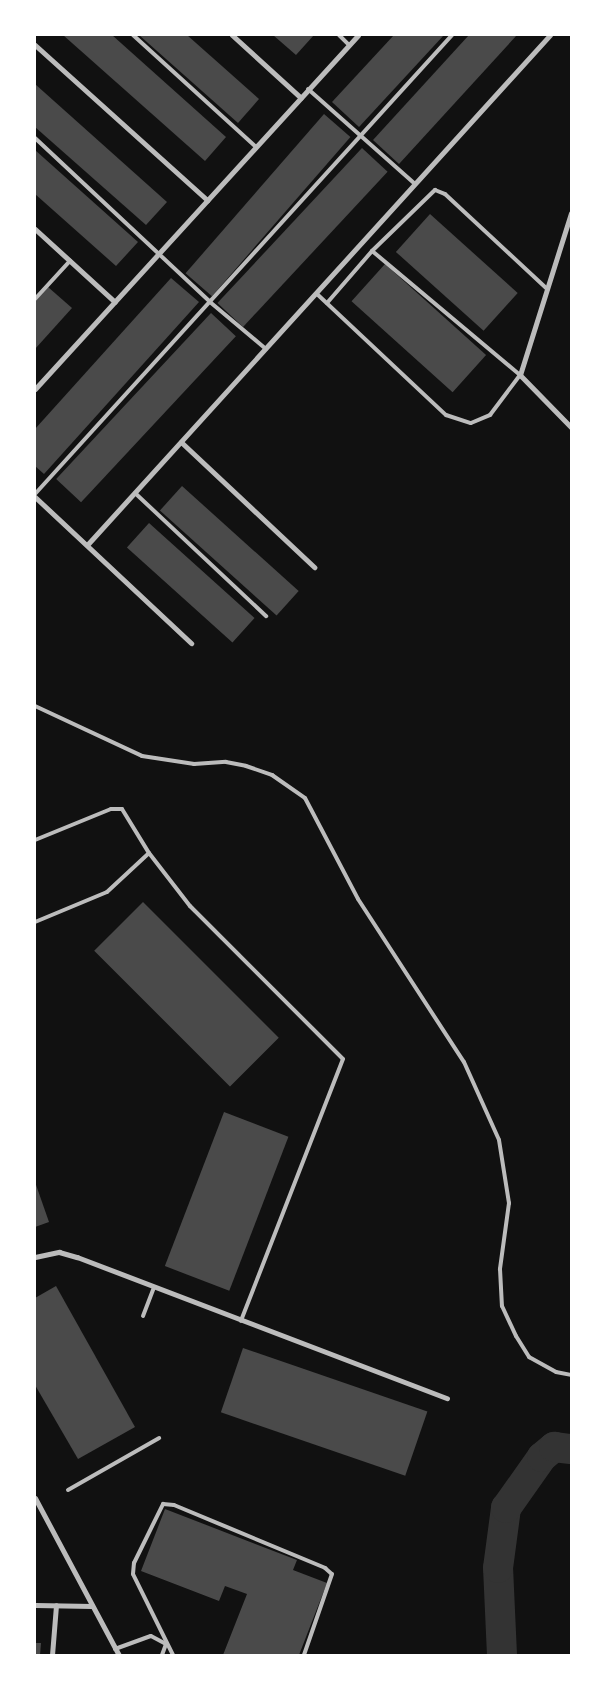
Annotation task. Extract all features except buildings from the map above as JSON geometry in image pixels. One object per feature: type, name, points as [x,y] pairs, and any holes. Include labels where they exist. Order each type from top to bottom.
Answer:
[{"type":"street","points":[[232,35],[300,98]]},
{"type":"street","points":[[35,389],[358,35]]},
{"type":"street","points":[[87,545],[317,294],[414,183],[550,35]]},
{"type":"street","points":[[35,45],[207,200]]},
{"type":"street","points":[[571,213],[520,375],[571,427]]},
{"type":"street","points":[[35,229],[114,302]]},
{"type":"street","points":[[181,442],[314,566]]},
{"type":"street","points":[[35,495],[191,642]]},
{"type":"street","points":[[35,1257],[59,1252],[447,1398]]},
{"type":"street","points":[[35,1498],[118,1655]]},
{"type":"street","points":[[35,1605],[92,1606]]},
{"type":"street","points":[[52,1655],[56,1605]]},
{"type":"lane","points":[[133,35],[256,147]]},
{"type":"lane","points":[[339,35],[349,45]]},
{"type":"lane","points":[[35,495],[452,35]]},
{"type":"lane","points":[[308,90],[414,183]]},
{"type":"lane","points":[[35,138],[210,302],[266,349]]},
{"type":"lane","points":[[327,304],[372,251],[436,190],[444,194],[546,288]]},
{"type":"lane","points":[[317,294],[446,415],[471,423],[482,420],[490,414],[520,375],[372,251]]},
{"type":"lane","points":[[35,299],[70,261]]},
{"type":"lane","points":[[135,493],[266,616]]},
{"type":"lane","points":[[35,706],[142,756],[194,764],[226,762],[246,766],[272,775],[305,798],[358,899],[464,1062],[499,1140],[509,1203],[500,1269],[502,1306],[516,1336],[529,1357],[556,1372],[571,1375]]},
{"type":"lane","points":[[35,840],[111,809],[122,809],[149,852],[190,906],[343,1059],[242,1321]]},
{"type":"lane","points":[[35,922],[107,892],[149,852]]},
{"type":"lane","points":[[143,1316],[154,1287]]},
{"type":"lane","points":[[68,1490],[159,1438]]},
{"type":"lane","points":[[173,1655],[133,1574],[134,1563],[163,1504],[316,1564],[332,1574],[304,1655]]},
{"type":"lane","points":[[115,1649],[151,1636],[166,1644]]},
{"type":"lane","points":[[162,1655],[166,1644]]},
{"type":"waterway","points":[[502,1655],[498,1568],[506,1508],[542,1457],[554,1447],[571,1449]]}]
